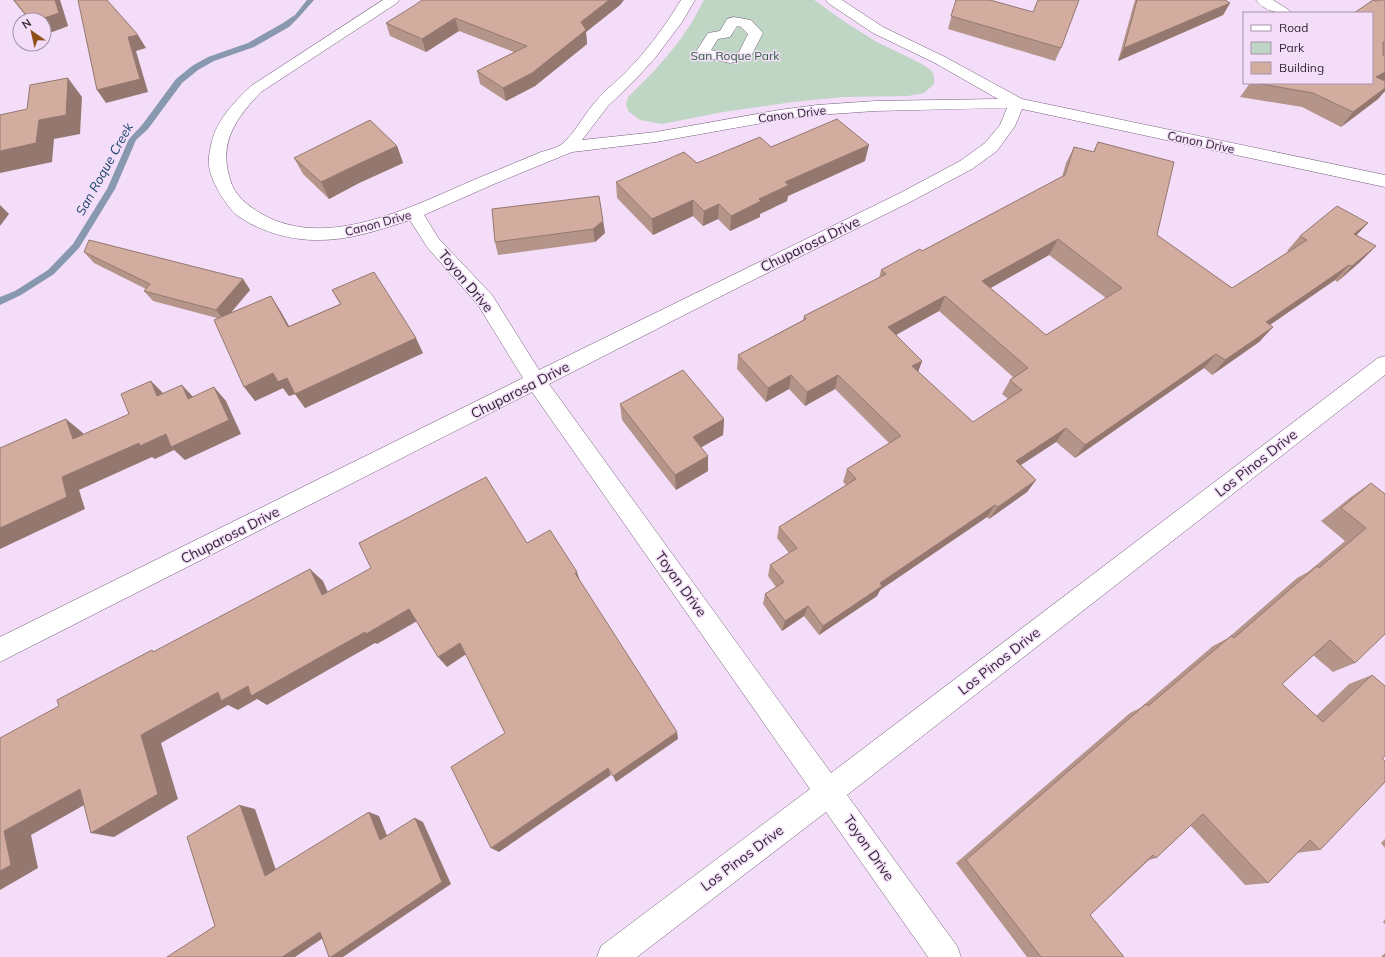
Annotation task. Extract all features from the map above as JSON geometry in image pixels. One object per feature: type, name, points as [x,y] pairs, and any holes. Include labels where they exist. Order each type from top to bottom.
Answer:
[{"type":"street","name":"Canon Drive","points":[[392,0],[256,89],[239,106],[227,123],[219,145],[218,164],[222,182],[243,211],[262,222],[286,230],[314,234],[341,233],[366,228],[414,213],[488,180],[569,147],[656,137],[817,110],[875,106],[1017,103],[1385,181]]},
{"type":"street","points":[[569,147],[602,103],[650,55],[675,22],[688,0]]},
{"type":"street","name":"Canon Drive","points":[[833,0],[878,30],[940,60],[1017,103]]},
{"type":"street","points":[[1263,0],[1282,12]]},
{"type":"street","name":"Chuparosa Drive","points":[[0,650],[966,165],[991,146],[1007,126],[1017,103]]},
{"type":"street","name":"Toyon Drive","points":[[414,213],[433,243],[485,300],[536,382],[830,792],[946,957]]},
{"type":"street","name":"Los Pinos Drive","points":[[612,957],[1380,376]]},
{"type":"green space","name":"San Roque Park","points":[[704,0],[814,0],[875,41],[922,64],[932,71],[934,76],[934,84],[924,93],[908,96],[843,97],[793,102],[723,112],[662,124],[640,120],[628,111],[626,104],[628,97],[655,70],[677,44],[691,24]]},
{"type":"building","points":[[14,0],[55,0],[59,13],[52,15],[52,12],[24,12]]},
{"type":"building","points":[[78,0],[107,0],[138,35],[128,37],[140,79],[97,90]]},
{"type":"building","points":[[422,0],[609,0],[581,22],[586,30],[532,73],[503,88],[477,71],[527,46],[455,18],[422,39],[386,23]]},
{"type":"building","points":[[956,0],[990,0],[1033,12],[1038,0],[1079,0],[1061,48],[951,16]]},
{"type":"building","points":[[1137,0],[1225,0],[1230,3],[1124,48]]},
{"type":"building","points":[[1373,0],[1385,0],[1385,42],[1383,42],[1383,55],[1385,56],[1385,72],[1376,77],[1385,81],[1385,88],[1353,112],[1313,93],[1261,84],[1373,84],[1373,12],[1355,12]]},
{"type":"building","points":[[68,78],[66,115],[39,120],[36,143],[0,151],[0,115],[27,109],[30,85]]},
{"type":"building","points":[[837,119],[869,145],[785,182],[789,185],[759,199],[761,201],[731,216],[719,204],[704,211],[693,200],[652,219],[616,182],[684,152],[697,163],[760,137],[771,147]]},
{"type":"building","points":[[370,120],[397,146],[321,182],[294,158]]},
{"type":"building","points":[[1098,142],[1174,162],[1157,235],[1232,288],[1307,240],[1300,236],[1337,206],[1368,223],[1354,234],[1376,246],[1352,266],[1349,265],[1266,322],[1273,327],[1225,360],[1216,354],[1085,445],[1066,428],[1016,461],[1036,480],[998,507],[995,505],[880,583],[882,586],[823,626],[808,606],[785,621],[765,594],[784,582],[770,565],[797,548],[779,527],[856,479],[847,469],[901,436],[838,375],[807,392],[791,375],[768,388],[738,355],[806,319],[804,316],[886,274],[881,270],[920,249],[922,251],[1065,175],[1074,147],[1094,152]],"holes":[[[1058,239],[1122,288],[1046,335],[982,281]],[[945,296],[1028,368],[1010,380],[1022,390],[973,422],[912,366],[922,361],[888,327]]]},
{"type":"building","points":[[599,196],[603,221],[593,229],[495,242],[492,209]]},
{"type":"building","points":[[89,240],[243,279],[216,310],[144,291],[150,284],[84,252]]},
{"type":"building","points":[[374,272],[416,338],[295,394],[287,378],[278,382],[273,373],[244,387],[214,320],[271,296],[288,327],[341,304],[332,290]]},
{"type":"building","points":[[683,370],[724,419],[693,437],[708,456],[675,475],[620,404]]},
{"type":"building","points":[[151,381],[157,396],[182,385],[188,399],[214,387],[229,420],[171,447],[166,434],[140,446],[139,443],[62,477],[67,497],[0,528],[0,448],[66,419],[73,439],[129,414],[121,394]]},
{"type":"building","points":[[486,477],[527,543],[550,530],[577,572],[575,573],[677,732],[613,776],[608,768],[491,848],[451,767],[505,733],[460,643],[438,657],[409,609],[251,696],[248,686],[221,701],[218,692],[141,735],[158,794],[91,833],[80,789],[4,831],[11,865],[0,871],[0,738],[59,706],[57,700],[152,650],[153,652],[310,569],[322,595],[371,568],[359,543]]},
{"type":"building","points":[[1371,483],[1385,494],[1385,634],[1355,663],[1330,640],[1282,684],[1323,722],[1372,675],[1385,686],[1385,756],[1382,758],[1385,761],[1385,782],[1320,850],[1310,840],[1268,883],[1203,814],[1156,858],[1153,855],[1090,915],[1124,957],[1041,957],[966,860],[1146,704],[1148,706],[1231,636],[1234,638],[1317,566],[1319,568],[1366,528],[1341,508]]},
{"type":"building","points":[[240,805],[265,876],[369,812],[380,840],[415,818],[442,882],[331,957],[329,957],[320,932],[282,957],[167,957],[215,926],[187,837]]},
{"type":"waterway","name":"San Roque Creek","points":[[0,301],[18,293],[51,272],[76,246],[111,189],[133,139],[145,127],[179,81],[195,68],[211,59],[251,45],[286,25],[297,16],[311,0]]}]
